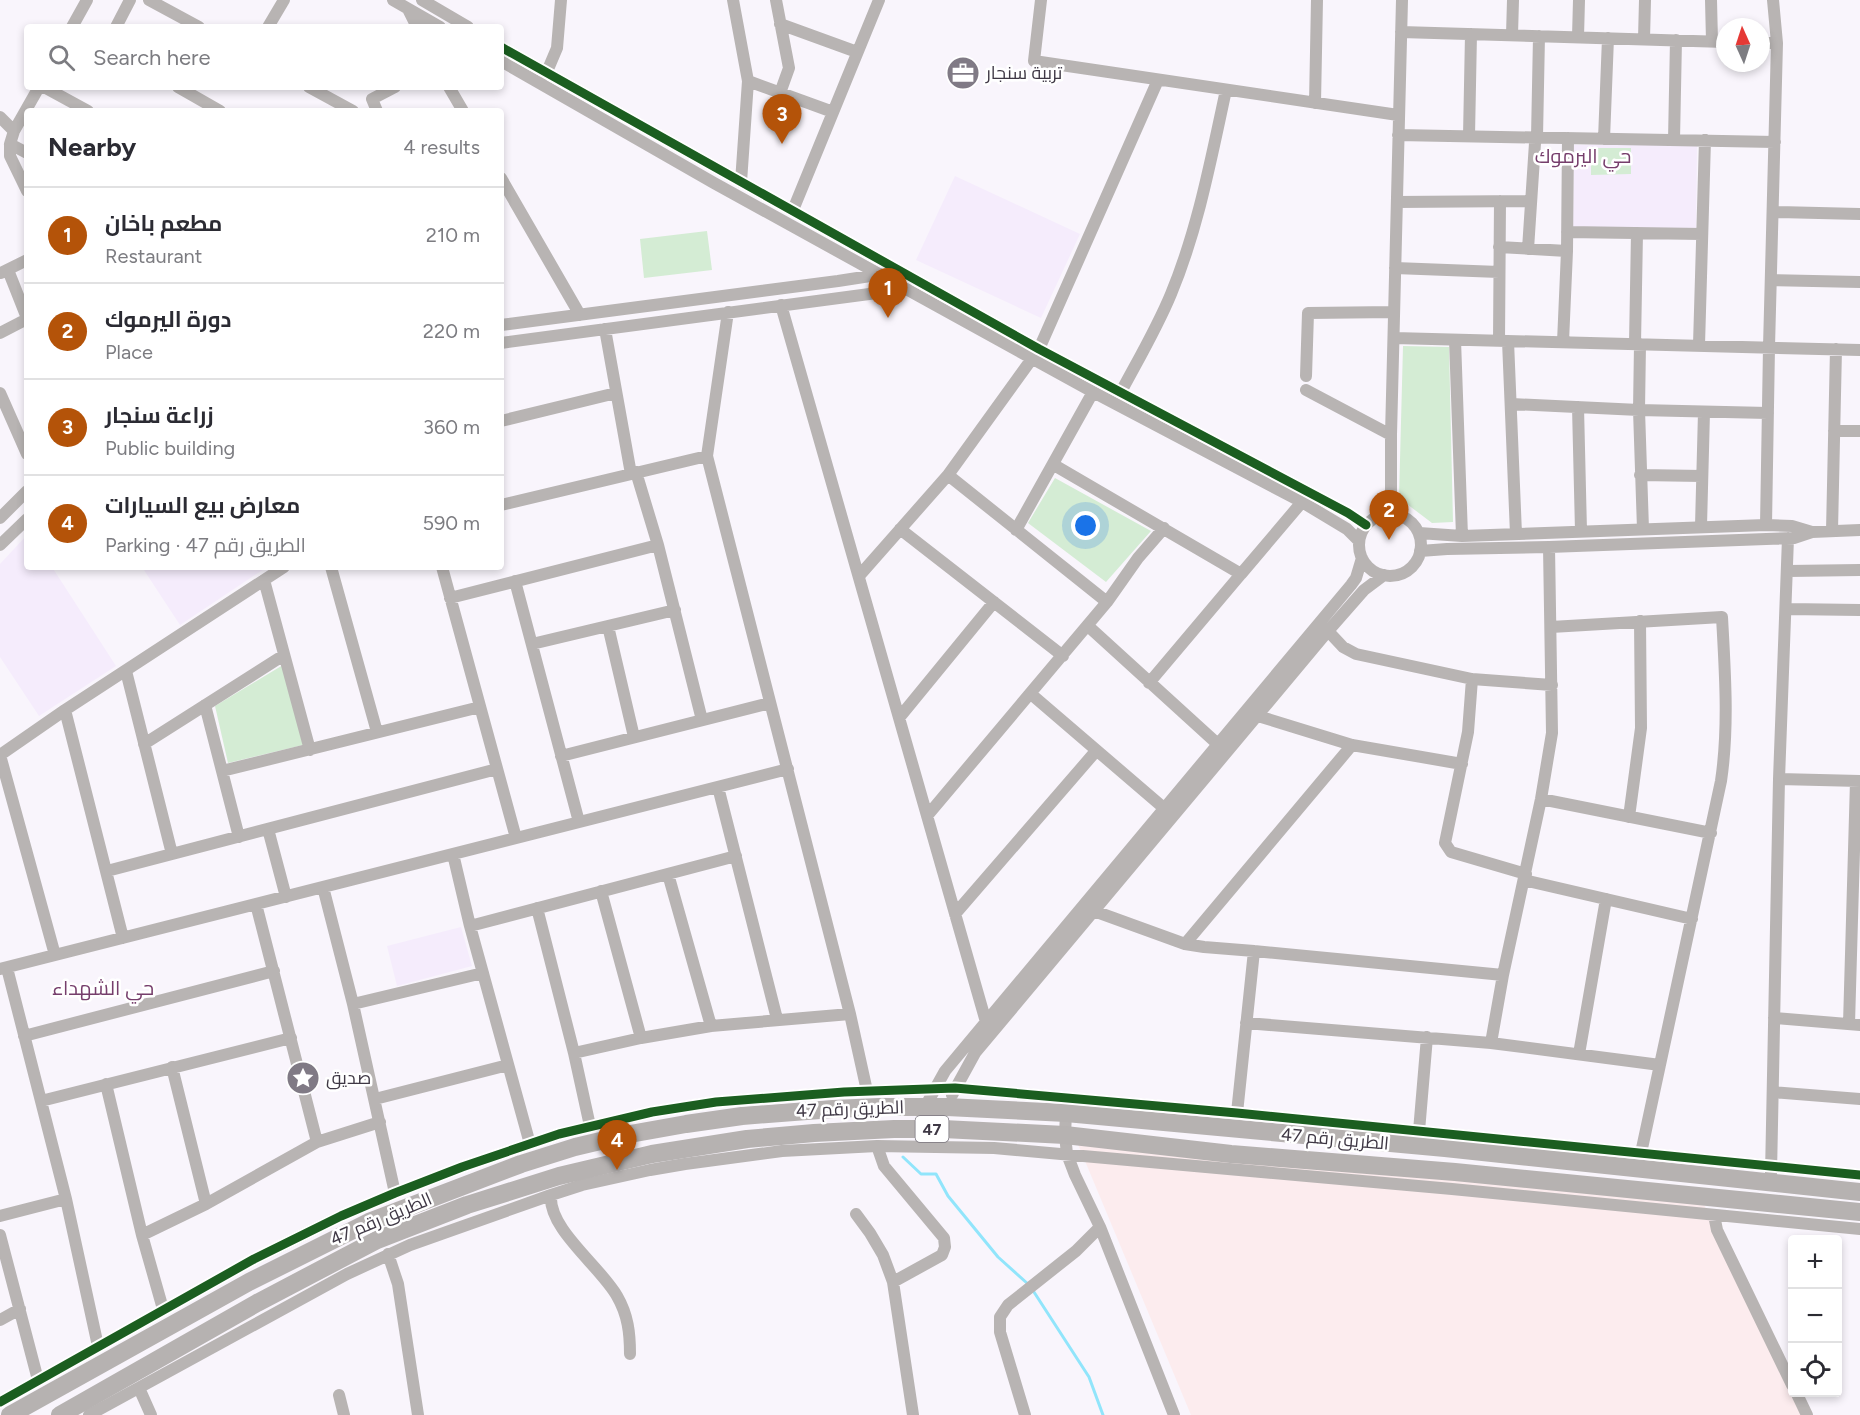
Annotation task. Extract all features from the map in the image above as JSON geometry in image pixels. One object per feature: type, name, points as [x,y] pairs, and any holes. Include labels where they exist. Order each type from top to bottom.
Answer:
[{"type":"highway","name":"الطريق رقم 47","points":[[10,1415],[249,1282],[465,1175],[521,1164],[564,1150],[630,1134],[845,1100],[924,1107],[1066,1113],[1144,1113],[1695,1176],[1771,1175],[1860,1192]]},
{"type":"highway","name":"الطريق رقم 47","points":[[60,1415],[170,1361],[257,1303],[513,1190],[605,1164],[700,1146],[815,1141],[924,1129],[1065,1135],[1453,1180],[1695,1195],[1860,1212]]},
{"type":"highway","points":[[1695,1176],[1695,1195]]},
{"type":"highway","points":[[369,1222],[383,1247]]},
{"type":"street","points":[[74,24],[87,0]]},
{"type":"street","points":[[118,24],[130,0]]},
{"type":"street","points":[[149,0],[193,24]]},
{"type":"street","points":[[270,24],[284,0]]},
{"type":"street","points":[[393,0],[435,24]]},
{"type":"street","points":[[422,0],[463,24]]},
{"type":"street","points":[[546,74],[556,48],[561,0]]},
{"type":"street","points":[[733,0],[748,81],[741,182]]},
{"type":"street","points":[[776,0],[789,68],[780,93]]},
{"type":"street","points":[[793,210],[879,0]]},
{"type":"street","points":[[1041,0],[1034,61],[1398,115]]},
{"type":"street","points":[[1315,103],[1317,0]]},
{"type":"street","points":[[1391,514],[1402,0]]},
{"type":"street","points":[[1512,35],[1513,0]]},
{"type":"street","points":[[1578,37],[1579,0]]},
{"type":"street","points":[[1644,39],[1645,0]]},
{"type":"street","points":[[1711,0],[1712,41]]},
{"type":"street","points":[[1766,525],[1777,43],[1773,0]]},
{"type":"street","points":[[408,9],[416,24]]},
{"type":"street","points":[[780,24],[857,52]]},
{"type":"street","points":[[1401,32],[1716,41]]},
{"type":"street","points":[[1469,136],[1471,34]]},
{"type":"street","points":[[1528,249],[1537,137],[1539,36]]},
{"type":"street","points":[[1604,138],[1608,38]]},
{"type":"street","points":[[1674,140],[1676,40]]},
{"type":"street","points":[[1770,43],[1777,43]]},
{"type":"street","points":[[504,49],[793,210],[886,270],[907,289],[1036,354],[1121,392],[1348,513],[1366,525]]},
{"type":"street","points":[[504,64],[704,177],[886,270],[1036,354],[1093,392],[1302,502],[1347,529],[1359,541]]},
{"type":"street","points":[[859,576],[948,475],[1036,354],[1158,80]]},
{"type":"street","points":[[748,81],[833,112]]},
{"type":"street","points":[[27,108],[37,90]]},
{"type":"street","points":[[50,90],[82,108]]},
{"type":"street","points":[[183,90],[215,108]]},
{"type":"street","points":[[314,90],[348,108]]},
{"type":"street","points":[[376,108],[372,99],[389,90]]},
{"type":"street","points":[[451,90],[461,108]]},
{"type":"street","points":[[1121,392],[1162,315],[1181,266],[1201,202],[1226,90]]},
{"type":"street","points":[[24,113],[10,144],[10,156],[24,185]]},
{"type":"street","points":[[0,117],[14,131]]},
{"type":"street","points":[[1398,135],[1775,142]]},
{"type":"street","points":[[1563,342],[1568,138]]},
{"type":"street","points":[[1699,345],[1705,140]]},
{"type":"street","points":[[10,144],[24,151]]},
{"type":"street","points":[[504,183],[580,315]]},
{"type":"street","points":[[1500,201],[1499,272],[1503,341],[1512,404],[1516,534]]},
{"type":"street","points":[[1396,202],[1531,201]]},
{"type":"street","points":[[1773,212],[1860,214]]},
{"type":"street","points":[[1567,232],[1702,234]]},
{"type":"street","points":[[1637,233],[1637,344],[1642,529]]},
{"type":"street","points":[[1499,247],[1567,251]]},
{"type":"street","points":[[24,262],[4,272],[24,312]]},
{"type":"street","points":[[1395,268],[1499,272]]},
{"type":"street","points":[[504,325],[838,281],[886,270]]},
{"type":"street","points":[[1771,280],[1860,282]]},
{"type":"street","points":[[838,281],[841,297]]},
{"type":"street","points":[[504,343],[907,289]]},
{"type":"street","points":[[781,305],[986,1022]]},
{"type":"street","points":[[728,312],[707,456],[850,1014],[867,1091]]},
{"type":"street","points":[[1306,376],[1308,313],[1394,312]]},
{"type":"street","points":[[0,333],[24,320]]},
{"type":"street","points":[[605,329],[615,393],[633,473],[658,545],[702,720]]},
{"type":"street","points":[[1394,338],[1860,350]]},
{"type":"street","points":[[1455,339],[1462,536]]},
{"type":"street","points":[[1832,531],[1836,349]]},
{"type":"street","points":[[1306,390],[1391,435]]},
{"type":"street","points":[[1016,530],[1093,392]]},
{"type":"street","points":[[0,393],[24,447]]},
{"type":"street","points":[[504,420],[615,393]]},
{"type":"street","points":[[1512,404],[1768,413]]},
{"type":"street","points":[[1578,407],[1581,531]]},
{"type":"street","points":[[1701,526],[1704,412]]},
{"type":"street","points":[[1834,431],[1860,431]]},
{"type":"street","points":[[504,504],[707,456]]},
{"type":"street","points":[[1054,465],[1241,574]]},
{"type":"street","points":[[948,475],[1107,602]]},
{"type":"street","points":[[1640,475],[1702,476]]},
{"type":"street","points":[[0,518],[24,494]]},
{"type":"street","points":[[1149,683],[1302,502]]},
{"type":"street","points":[[1391,514],[1405,518],[1419,533],[1420,551],[1410,568],[1393,576],[1375,572],[1367,566],[1359,550],[1361,532],[1366,525],[1382,515],[1391,514]]},
{"type":"street","points":[[0,545],[24,522]]},
{"type":"street","points":[[1419,533],[1462,536],[1766,525],[1792,526],[1812,532],[1860,530]]},
{"type":"street","points":[[927,816],[1088,626],[1138,558],[1164,528]]},
{"type":"street","points":[[900,529],[1063,656]]},
{"type":"street","points":[[1420,551],[1788,538],[1800,537],[1812,532]]},
{"type":"street","points":[[1771,1175],[1779,779],[1788,538]]},
{"type":"street","points":[[450,598],[658,545]]},
{"type":"street","points":[[1491,1043],[1503,975],[1541,799],[1552,733],[1549,547]]},
{"type":"street","points":[[924,1107],[945,1071],[1351,585],[1356,578],[1362,558]]},
{"type":"street","points":[[55,955],[0,755],[279,570]]},
{"type":"street","points":[[332,570],[377,732]]},
{"type":"street","points":[[443,570],[516,838]]},
{"type":"street","points":[[1788,571],[1860,570]]},
{"type":"street","points":[[948,1107],[955,1088],[975,1053],[1328,631],[1364,590],[1384,575]]},
{"type":"street","points":[[264,580],[310,750]]},
{"type":"street","points":[[515,582],[579,822]]},
{"type":"street","points":[[899,718],[994,602]]},
{"type":"street","points":[[1786,609],[1860,610]]},
{"type":"street","points":[[532,644],[675,610]]},
{"type":"street","points":[[1551,627],[1722,617],[1726,742],[1721,781],[1641,1153]]},
{"type":"street","points":[[1629,817],[1641,728],[1640,621]]},
{"type":"street","points":[[608,626],[634,737]]},
{"type":"street","points":[[1088,626],[1227,753]]},
{"type":"street","points":[[1328,631],[1343,647],[1356,654],[1472,680],[1552,685]]},
{"type":"street","points":[[144,744],[284,655]]},
{"type":"street","points":[[126,672],[172,854]]},
{"type":"street","points":[[1472,680],[1468,732],[1446,838],[1447,848],[1455,854],[1525,877],[1692,919]]},
{"type":"street","points":[[1031,694],[1165,809]]},
{"type":"street","points":[[561,756],[770,703]]},
{"type":"street","points":[[205,705],[239,837]]},
{"type":"street","points":[[222,771],[480,707]]},
{"type":"street","points":[[65,710],[123,938]]},
{"type":"street","points":[[1258,717],[1352,745],[1462,764]]},
{"type":"street","points":[[1185,944],[1352,745]]},
{"type":"street","points":[[955,914],[1096,751]]},
{"type":"street","points":[[107,871],[497,769]]},
{"type":"street","points":[[98,1346],[66,1199],[24,1036],[3,968],[788,769]]},
{"type":"street","points":[[1774,1018],[1854,1024],[1858,781],[1779,779]]},
{"type":"street","points":[[718,787],[777,1019]]},
{"type":"street","points":[[1541,799],[1711,833]]},
{"type":"street","points":[[268,829],[286,897]]},
{"type":"street","points":[[453,854],[470,926],[530,1143]]},
{"type":"street","points":[[470,926],[736,856]]},
{"type":"street","points":[[668,874],[711,1026]]},
{"type":"street","points":[[323,887],[353,1004],[395,1193]]},
{"type":"street","points":[[601,891],[641,1038]]},
{"type":"street","points":[[1579,1054],[1606,899]]},
{"type":"street","points":[[256,904],[317,1142]]},
{"type":"street","points":[[537,908],[590,1126]]},
{"type":"street","points":[[1094,911],[1185,944],[1503,975]]},
{"type":"street","points":[[1238,1113],[1254,951]]},
{"type":"street","points":[[24,1036],[274,971]]},
{"type":"street","points":[[353,1004],[483,973]]},
{"type":"street","points":[[574,1053],[711,1026],[850,1014]]},
{"type":"street","points":[[1246,1023],[1491,1043],[1660,1065]]},
{"type":"street","points":[[1419,1131],[1427,1037]]},
{"type":"street","points":[[41,1101],[291,1038]]},
{"type":"street","points":[[375,1099],[508,1065]]},
{"type":"street","points":[[172,1067],[206,1204]]},
{"type":"street","points":[[106,1084],[142,1235],[163,1309]]},
{"type":"street","points":[[0,1402],[163,1309],[296,1237],[395,1193],[465,1175],[530,1143],[652,1112],[716,1102],[845,1100],[867,1091],[955,1088],[1144,1113],[1238,1113],[1641,1153],[1771,1175],[1860,1175]]},
{"type":"street","points":[[1773,1092],[1860,1099]]},
{"type":"street","points":[[1066,1113],[1067,1154],[1100,1227],[1174,1415]]},
{"type":"street","points":[[142,1235],[206,1204],[317,1142],[380,1122]]},
{"type":"street","points":[[418,1415],[400,1291],[383,1247],[615,1177],[750,1155],[815,1141],[877,1146],[994,1148],[1453,1180],[1714,1215],[1860,1229]]},
{"type":"street","points":[[877,1146],[884,1166],[944,1238],[945,1247],[942,1255],[893,1282]]},
{"type":"street","points":[[550,1195],[552,1212],[560,1226],[619,1298],[630,1331],[630,1354]]},
{"type":"street","points":[[0,1216],[66,1199]]},
{"type":"street","points":[[856,1214],[883,1255],[893,1282],[913,1415]]},
{"type":"street","points":[[1714,1215],[1718,1230],[1788,1377]]},
{"type":"street","points":[[1025,1415],[1000,1332],[1000,1317],[1008,1305],[1054,1270],[1100,1227]]},
{"type":"street","points":[[0,1235],[38,1380]]},
{"type":"street","points":[[0,1320],[20,1309]]},
{"type":"street","points":[[89,1415],[139,1388],[170,1361]]},
{"type":"street","points":[[139,1388],[151,1415]]},
{"type":"street","points":[[339,1395],[344,1415]]},
{"type":"street","points":[[1798,1397],[1807,1415]]},
{"type":"shaded area","points":[[1574,145],[1697,145],[1696,229],[1573,227]]},
{"type":"shaded area","points":[[955,176],[1080,234],[1041,318],[916,260]]},
{"type":"shaded area","points":[[24,538],[24,570],[54,570],[116,666],[39,716],[0,657],[0,564]]},
{"type":"shaded area","points":[[144,570],[262,570],[180,625]]},
{"type":"shaded area","points":[[461,927],[472,966],[397,986],[387,946]]},
{"type":"shaded area","points":[[1075,1137],[1699,1194],[1788,1382],[1788,1397],[1795,1397],[1803,1414],[1800,1415],[1191,1415]]},
{"type":"green space","points":[[1591,148],[1631,148],[1631,174],[1591,175]]},
{"type":"green space","points":[[707,231],[712,270],[644,278],[640,239]]},
{"type":"green space","points":[[1403,346],[1449,347],[1453,522],[1432,523],[1399,498]]},
{"type":"green space","points":[[1055,478],[1151,531],[1106,582],[1028,523]]},
{"type":"green space","points":[[283,665],[303,745],[228,763],[215,706]]},
{"type":"waterway","points":[[903,1157],[921,1174],[936,1174],[948,1196],[998,1257],[1028,1284]]},
{"type":"waterway","points":[[1032,1289],[1089,1377],[1103,1415]]},
{"type":"cycle path","points":[[504,49],[1039,349],[1348,513],[1366,525]]},
{"type":"cycle path","points":[[0,1402],[254,1259],[341,1216],[395,1193],[559,1134],[652,1112],[716,1102],[844,1092],[955,1088],[1237,1113],[1860,1175]]},
{"type":"place","name":"تربية سنجار","points":[[963,73]]},
{"type":"place","name":"زراعة سنجار","points":[[782,144]]},
{"type":"place","name":"مطعم باخان","points":[[888,318]]},
{"type":"place","name":"دورة اليرموك","points":[[1389,540]]},
{"type":"place","name":"صديق","points":[[303,1078]]},
{"type":"place","name":"معارض بيع السيارات","points":[[617,1170]]},
{"type":"district","name":"حي اليرموك","points":[[1583,156]]},
{"type":"district","name":"حي الشهداء","points":[[103,988]]}]
